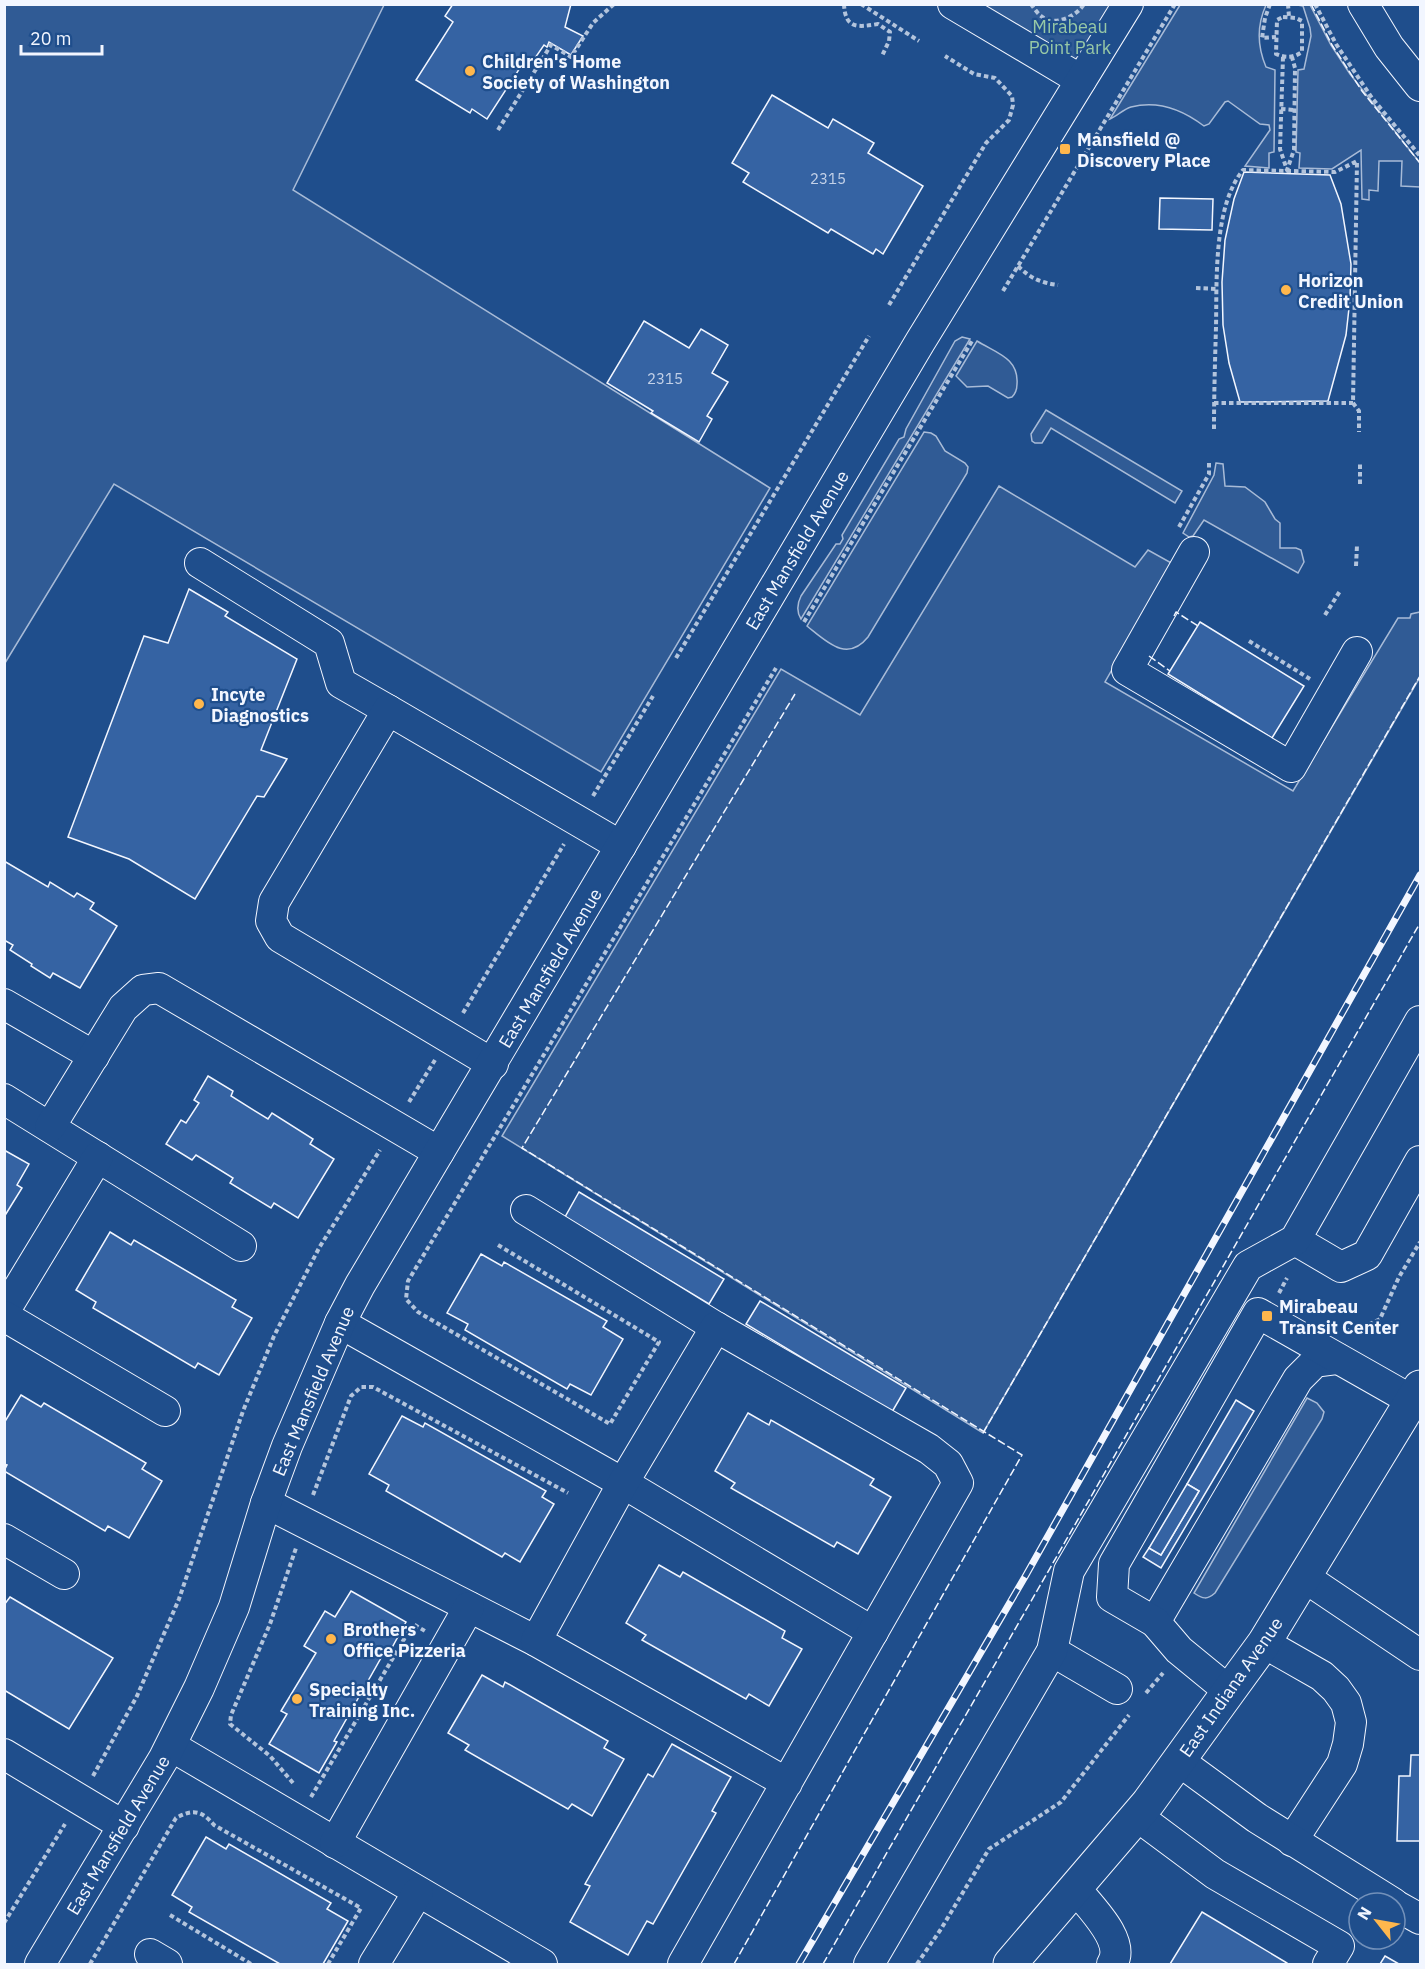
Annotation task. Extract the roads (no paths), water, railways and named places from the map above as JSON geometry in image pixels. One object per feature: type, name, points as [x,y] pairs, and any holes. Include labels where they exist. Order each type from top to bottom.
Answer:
[{"type":"main road","name":"East Indiana Avenue","points":[[1010,1965],[1137,1816],[1179,1761],[1264,1642],[1418,1398]]},
{"type":"street","points":[[953,4],[1081,80]]},
{"type":"street","name":"East Mansfield Avenue","points":[[40,1965],[171,1746],[234,1607],[266,1503],[287,1446],[340,1323],[365,1275],[493,1064],[920,342],[1128,4]]},
{"type":"street","points":[[1363,4],[1389,47],[1420,86]]},
{"type":"street","points":[[1186,541],[1127,670],[1291,767],[1357,652]]},
{"type":"street","points":[[200,563],[330,643],[340,684],[621,846]]},
{"type":"street","points":[[388,710],[274,902],[271,921],[280,937],[493,1064]]},
{"type":"street","points":[[50,1127],[123,1008],[143,990],[159,988],[439,1152]]},
{"type":"street","points":[[4,1004],[94,1056]]},
{"type":"street","points":[[869,1965],[1052,1651],[1069,1571],[1248,1266],[1294,1240],[1420,1021]]},
{"type":"street","points":[[4,1099],[241,1246]]},
{"type":"street","points":[[98,1157],[4,1314],[165,1411]]},
{"type":"street","points":[[1294,1240],[1341,1267],[1367,1255],[1420,1161]]},
{"type":"street","points":[[526,1210],[716,1327],[929,1449],[948,1464],[958,1483],[683,1965]]},
{"type":"street","points":[[1229,1691],[1179,1650],[1155,1622],[1112,1597],[1114,1564],[1258,1313],[1338,1359],[1418,1398]]},
{"type":"street","points":[[340,1323],[623,1483],[873,1632]]},
{"type":"street","points":[[536,1641],[623,1483],[716,1327]]},
{"type":"street","points":[[1155,1622],[1298,1379],[1315,1362],[1338,1359]]},
{"type":"street","points":[[266,1503],[536,1641],[787,1783]]},
{"type":"street","points":[[4,1539],[64,1575]]},
{"type":"street","points":[[1304,1577],[1420,1655]]},
{"type":"street","points":[[335,1843],[469,1607]]},
{"type":"street","points":[[1264,1642],[1322,1676],[1336,1689],[1346,1703],[1351,1722],[1342,1764],[1292,1841]]},
{"type":"street","points":[[1052,1651],[1130,1700]]},
{"type":"street","points":[[171,1746],[542,1965]]},
{"type":"street","points":[[4,1754],[124,1826]]},
{"type":"street","points":[[1179,1761],[1257,1818],[1373,1891]]},
{"type":"street","points":[[1137,1816],[1215,1874],[1339,1946],[1328,1965]]},
{"type":"street","points":[[1075,1888],[1113,1935],[1115,1959],[1112,1965]]},
{"type":"street","points":[[374,1965],[418,1892]]},
{"type":"street","points":[[1407,1912],[1420,1919]]},
{"type":"railway","points":[[799,1964],[1026,1575],[1420,875]]},
{"type":"place","name":"Children's Home Society of Washington","points":[[470,71]]},
{"type":"place","name":"Mansfield @ Discovery Place","points":[[1065,149]]},
{"type":"place","name":"Horizon Credit Union","points":[[1286,290]]},
{"type":"place","name":"Incyte Diagnostics","points":[[199,704]]},
{"type":"place","name":"Mirabeau Transit Center","points":[[1267,1316]]},
{"type":"place","name":"Brothers Office Pizzeria","points":[[331,1639]]},
{"type":"place","name":"Specialty Training Inc.","points":[[297,1699]]},
{"type":"park label","name":"Mirabeau Point Park","points":[[1070,36]]}]
